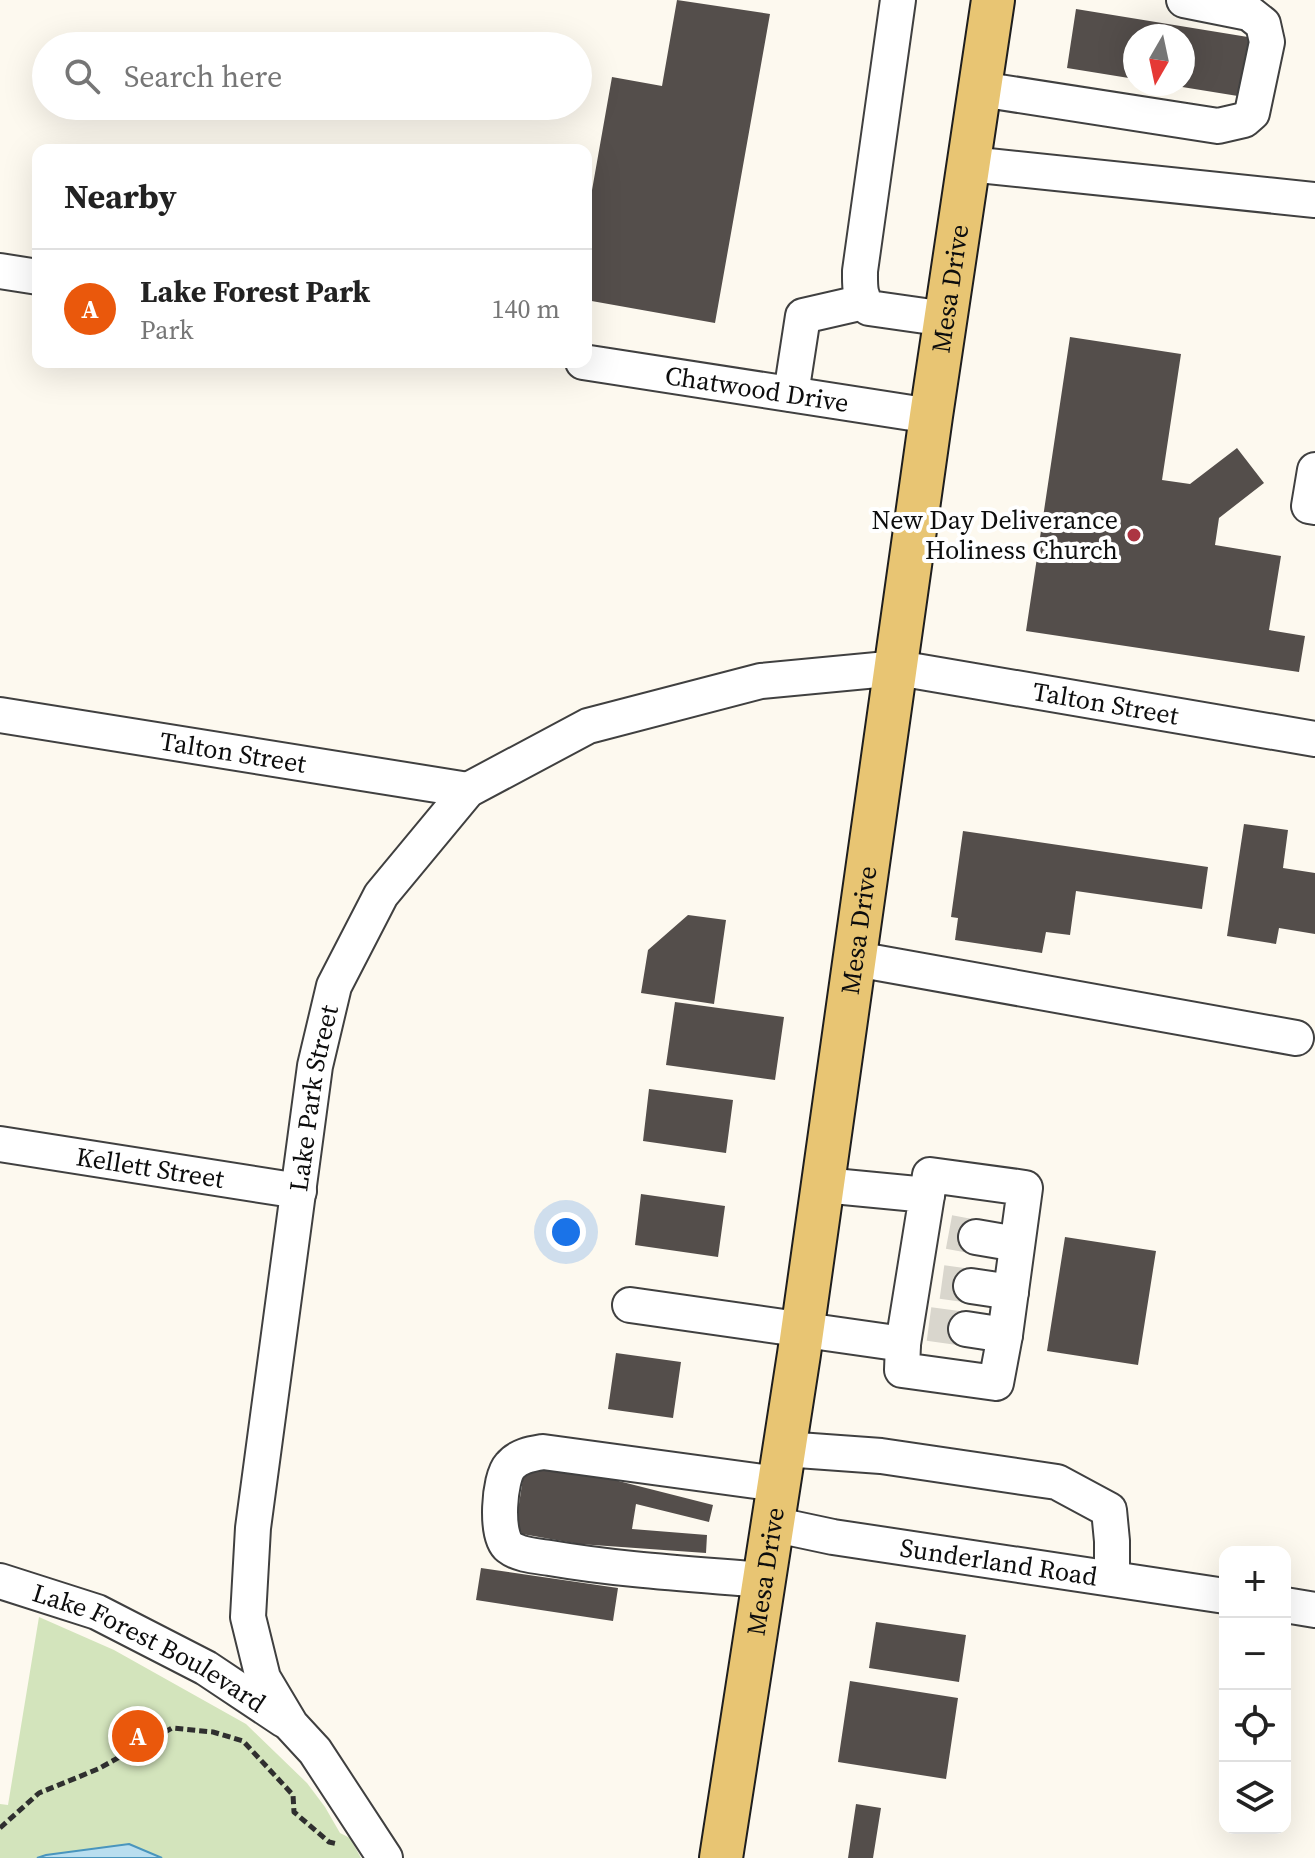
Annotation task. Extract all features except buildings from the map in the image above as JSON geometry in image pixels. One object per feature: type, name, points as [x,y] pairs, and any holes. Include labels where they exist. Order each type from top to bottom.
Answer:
[{"type":"main road","name":"Mesa Drive","points":[[721,1858],[802,1331],[993,0]]},
{"type":"street","points":[[898,0],[860,271],[864,302],[869,308],[946,319]]},
{"type":"street","points":[[980,89],[1218,126],[1244,120],[1252,113],[1267,42],[1263,24],[1249,13],[1184,0]]},
{"type":"street","points":[[969,164],[1031,173],[1315,200]]},
{"type":"street","points":[[0,271],[32,276]]},
{"type":"street","points":[[791,394],[803,316],[864,302]]},
{"type":"street","name":"Chatwood Drive","points":[[592,363],[931,416]]},
{"type":"street","points":[[1315,470],[1309,506],[1315,507]]},
{"type":"street","name":"Talton Street","points":[[898,668],[1315,739]]},
{"type":"street","name":"Lake Park Street","points":[[385,1858],[315,1751],[291,1725],[263,1678],[248,1617],[253,1528],[315,1066],[334,986],[381,895],[468,790],[588,726],[761,681],[898,668]]},
{"type":"street","name":"Talton Street","points":[[0,715],[468,790]]},
{"type":"street","points":[[856,959],[1296,1038]]},
{"type":"street","name":"Kellett Street","points":[[0,1144],[299,1191]]},
{"type":"street","points":[[930,1175],[1025,1188],[1017,1244],[996,1383],[902,1370],[913,1329],[942,1282],[943,1223],[930,1175]]},
{"type":"street","points":[[823,1185],[1017,1244]]},
{"type":"street","points":[[942,1282],[1011,1292]]},
{"type":"street","points":[[630,1305],[802,1331],[913,1329]]},
{"type":"street","points":[[966,1329],[1005,1335]]},
{"type":"street","points":[[763,1580],[582,1564],[522,1553],[509,1547],[502,1539],[499,1525],[504,1475],[511,1464],[527,1455],[543,1452],[778,1486],[881,1456],[1057,1482],[1109,1510],[1112,1578]]},
{"type":"street","name":"Sunderland Road","points":[[778,1486],[833,1537],[1219,1595]]},
{"type":"street","name":"Lake Forest Boulevard","points":[[0,1581],[97,1612],[206,1668],[291,1725]]},
{"type":"street","points":[[1291,1606],[1315,1610]]},
{"type":"path","points":[[0,1828],[39,1793],[98,1769],[172,1728],[213,1732],[243,1741],[293,1795],[294,1812],[329,1842],[345,1846]]},
{"type":"green space","points":[[39,1617],[114,1650],[246,1724],[307,1783],[340,1833],[350,1838],[361,1858],[0,1858],[0,1804],[8,1805]]},
{"type":"water","points":[[129,1844],[162,1858],[37,1858],[46,1855]]},
{"type":"tunnel","points":[[949,1232],[976,1237]]},
{"type":"tunnel","points":[[942,1282],[971,1286]]},
{"type":"tunnel","points":[[929,1324],[966,1329]]},
{"type":"place","name":"New Day Deliverance Holiness Church","points":[[1134,535]]},
{"type":"place","name":"Lake Forest Park","points":[[138,1736]]}]
